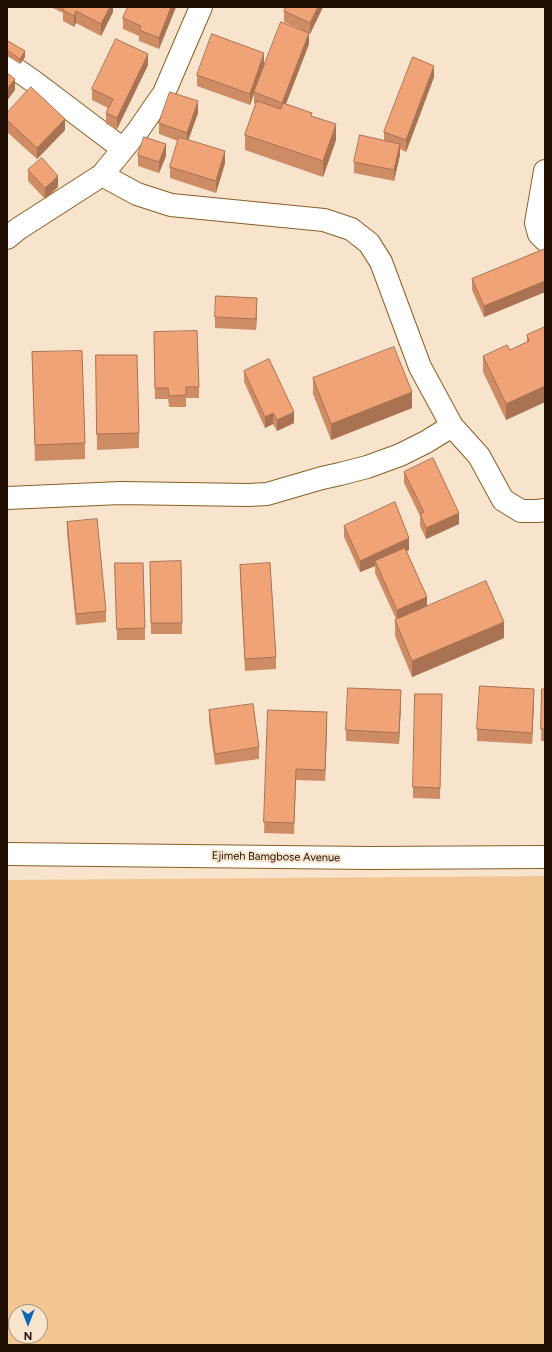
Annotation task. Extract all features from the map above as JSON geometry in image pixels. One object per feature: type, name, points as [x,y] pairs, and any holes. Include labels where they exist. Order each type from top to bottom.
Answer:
[{"type":"street","points":[[7,238],[18,229],[102,175],[164,93],[201,7]]},
{"type":"street","points":[[7,63],[33,80],[123,149]]},
{"type":"street","points":[[545,171],[536,223],[539,234],[545,240]]},
{"type":"street","points":[[102,175],[137,194],[171,205],[324,220],[351,229],[369,243],[381,262],[420,367],[452,426],[479,456],[503,500],[520,511],[537,512],[545,510]]},
{"type":"street","points":[[7,498],[121,493],[267,494],[367,467],[400,455],[426,442],[452,426]]},
{"type":"street","name":"Ejimeh Bamgbose Avenue","points":[[7,854],[369,858],[545,857]]},
{"type":"shaded area","points":[[545,876],[545,1345],[7,1345],[7,880]]},
{"type":"building","points":[[64,7],[110,7],[101,24],[76,11],[74,16],[63,10]]},
{"type":"building","points":[[128,7],[171,7],[159,38],[139,30],[141,26],[123,18]]},
{"type":"building","points":[[286,7],[318,7],[310,23],[284,11]]},
{"type":"building","points":[[281,22],[309,33],[282,103],[254,92]]},
{"type":"building","points":[[212,34],[264,53],[250,94],[197,75]]},
{"type":"building","points":[[116,39],[148,54],[117,118],[106,113],[113,99],[92,89]]},
{"type":"building","points":[[8,41],[25,51],[20,59],[7,50]]},
{"type":"building","points":[[413,57],[434,66],[406,140],[384,132]]},
{"type":"building","points":[[7,73],[15,79],[7,89]]},
{"type":"building","points":[[31,87],[65,119],[37,148],[7,120],[7,113]]},
{"type":"building","points":[[170,92],[198,101],[187,133],[159,123]]},
{"type":"building","points":[[257,101],[281,109],[283,103],[312,113],[311,116],[336,124],[323,161],[245,135]]},
{"type":"building","points":[[360,135],[400,144],[394,170],[354,162]]},
{"type":"building","points":[[144,137],[166,144],[159,162],[138,155]]},
{"type":"building","points":[[179,137],[225,151],[216,181],[170,167]]},
{"type":"building","points":[[42,158],[58,176],[45,188],[28,170]]},
{"type":"building","points":[[545,249],[545,281],[484,306],[472,279]]},
{"type":"building","points":[[216,296],[257,298],[256,319],[215,317]]},
{"type":"building","points":[[545,327],[545,386],[506,404],[483,356],[507,345],[510,350],[529,341],[527,335]]},
{"type":"building","points":[[197,331],[199,387],[186,387],[186,395],[169,396],[168,388],[155,388],[154,332]]},
{"type":"building","points":[[394,347],[412,392],[331,424],[313,378]]},
{"type":"building","points":[[82,351],[85,443],[35,445],[32,352]]},
{"type":"building","points":[[96,355],[137,355],[139,433],[97,434]]},
{"type":"building","points":[[269,359],[294,412],[277,420],[273,413],[265,417],[244,371]]},
{"type":"building","points":[[433,458],[459,513],[426,528],[420,514],[424,512],[404,472]]},
{"type":"building","points":[[395,502],[409,538],[360,561],[344,526]]},
{"type":"building","points":[[97,519],[106,611],[76,614],[67,522]]},
{"type":"building","points":[[405,548],[427,597],[397,610],[375,561]]},
{"type":"building","points":[[181,561],[182,623],[151,623],[150,562]]},
{"type":"building","points":[[115,563],[143,563],[145,628],[117,629]]},
{"type":"building","points":[[270,563],[276,657],[245,659],[240,565]]},
{"type":"building","points":[[486,581],[504,622],[412,661],[395,620]]},
{"type":"building","points":[[480,686],[534,689],[532,733],[477,729]]},
{"type":"building","points":[[348,688],[401,690],[399,733],[346,730]]},
{"type":"building","points":[[542,689],[545,689],[545,729],[541,729]]},
{"type":"building","points":[[415,694],[442,694],[440,788],[413,787]]},
{"type":"building","points":[[253,704],[259,747],[215,754],[209,710]]},
{"type":"building","points":[[268,710],[327,712],[325,770],[296,769],[294,823],[264,822]]}]
